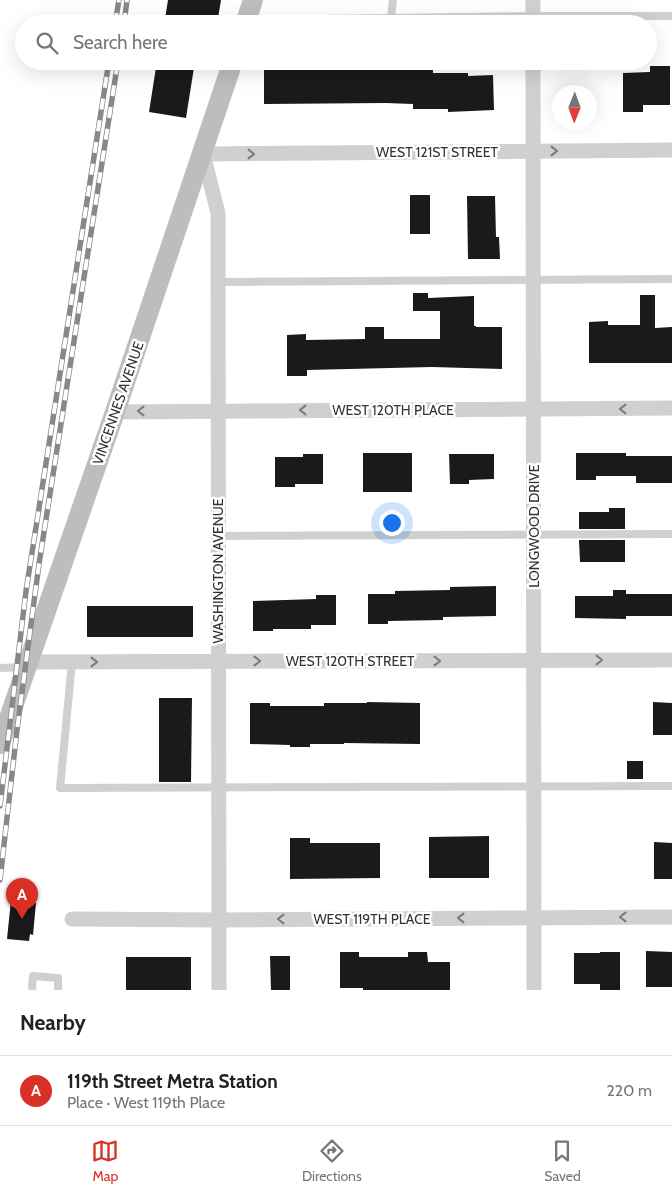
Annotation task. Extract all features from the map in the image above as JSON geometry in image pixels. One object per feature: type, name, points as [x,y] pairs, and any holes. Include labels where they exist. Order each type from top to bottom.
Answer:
[{"type":"main road","points":[[248,15],[253,0]]},
{"type":"main road","name":"VINCENNES AVENUE","points":[[0,744],[115,412],[230,70]]},
{"type":"street","points":[[533,15],[534,0]]},
{"type":"street","name":"LONGWOOD DRIVE","points":[[533,70],[534,990]]},
{"type":"street","name":"WEST 121ST STREET","points":[[203,154],[672,150]]},
{"type":"street","name":"WASHINGTON AVENUE","points":[[203,154],[218,213],[219,990]]},
{"type":"street","name":"WEST 120TH PLACE","points":[[115,412],[672,408]]},
{"type":"street","name":"WEST 120TH STREET","points":[[27,665],[72,662],[672,660]]},
{"type":"street","name":"WEST 119TH PLACE","points":[[72,919],[672,917]]},
{"type":"lane","points":[[391,15],[392,0]]},
{"type":"lane","points":[[657,16],[672,16]]},
{"type":"lane","points":[[218,282],[672,279]]},
{"type":"lane","points":[[218,536],[672,534]]},
{"type":"lane","points":[[72,662],[60,788],[672,786]]},
{"type":"lane","name":"WEST 120TH STREET","points":[[0,668],[27,665]]},
{"type":"lane","points":[[32,990],[33,976],[58,978],[58,990]]},
{"type":"building","points":[[168,0],[221,0],[218,15],[166,15]]},
{"type":"building","points":[[657,66],[670,66],[670,105],[643,105],[643,112],[623,112],[623,73],[650,72],[650,70],[657,70]]},
{"type":"building","points":[[156,70],[194,70],[186,118],[149,112]]},
{"type":"building","points":[[264,70],[433,70],[433,73],[468,73],[468,76],[493,75],[494,110],[448,112],[448,109],[413,109],[413,104],[386,103],[264,104]]},
{"type":"building","points":[[410,195],[430,195],[430,234],[410,234]]},
{"type":"building","points":[[467,196],[495,196],[496,237],[499,237],[500,259],[468,259]]},
{"type":"building","points":[[413,293],[428,293],[428,298],[474,296],[474,326],[502,327],[502,369],[432,367],[307,370],[307,376],[287,376],[287,335],[306,334],[306,340],[365,339],[365,327],[384,327],[384,339],[440,339],[440,311],[413,311]]},
{"type":"building","points":[[640,295],[655,295],[655,328],[672,327],[672,363],[589,363],[589,322],[608,321],[608,325],[640,325]]},
{"type":"building","points":[[363,453],[412,453],[412,492],[363,492]]},
{"type":"building","points":[[576,453],[626,453],[626,456],[672,456],[672,483],[636,483],[636,476],[596,476],[596,480],[576,480]]},
{"type":"building","points":[[303,454],[323,454],[323,484],[295,484],[295,487],[275,487],[275,457],[303,457]]},
{"type":"building","points":[[449,454],[494,454],[494,479],[469,480],[469,484],[450,484]]},
{"type":"building","points":[[609,508],[625,508],[625,529],[579,529],[579,512],[609,512]]},
{"type":"building","points":[[579,540],[625,540],[625,562],[580,562]]},
{"type":"building","points":[[496,586],[496,616],[443,617],[443,620],[388,621],[388,624],[368,624],[368,594],[395,594],[395,591],[450,590],[450,587]]},
{"type":"building","points":[[613,590],[626,590],[626,594],[672,594],[672,616],[626,616],[626,619],[575,618],[575,596],[613,596]]},
{"type":"building","points":[[316,595],[336,595],[336,625],[311,625],[311,629],[253,631],[253,601],[316,599]]},
{"type":"building","points":[[87,606],[193,606],[193,637],[87,637]]},
{"type":"building","points":[[159,698],[192,698],[191,782],[159,782]]},
{"type":"building","points":[[653,702],[672,703],[672,735],[653,735]]},
{"type":"building","points":[[250,703],[270,703],[270,706],[324,706],[324,703],[420,703],[420,744],[344,743],[310,744],[310,747],[290,747],[290,745],[250,744]]},
{"type":"building","points":[[627,761],[643,761],[643,779],[627,779]]},
{"type":"building","points":[[489,836],[489,878],[429,878],[429,837]]},
{"type":"building","points":[[290,838],[310,838],[310,843],[380,843],[380,878],[290,879]]},
{"type":"building","points":[[654,842],[672,843],[672,879],[654,879]]},
{"type":"building","points":[[11,900],[36,903],[33,935],[30,934],[29,941],[7,939]]},
{"type":"building","points":[[646,951],[672,952],[672,987],[646,987]]},
{"type":"building","points":[[340,952],[359,952],[359,957],[408,957],[408,952],[427,952],[428,962],[450,962],[450,990],[363,990],[363,988],[340,988]]},
{"type":"building","points":[[620,952],[620,990],[600,990],[600,984],[574,984],[574,953]]},
{"type":"building","points":[[270,956],[290,956],[290,990],[271,990]]},
{"type":"building","points":[[126,957],[191,957],[191,990],[126,990]]},
{"type":"railway","points":[[116,15],[119,0]]},
{"type":"railway","points":[[125,15],[127,0]]},
{"type":"railway","points":[[0,806],[26,591],[108,70]]},
{"type":"railway","points":[[0,880],[17,730],[39,564],[117,70]]},
{"type":"place","name":"119th Street Metra Station","points":[[22,919]]}]
